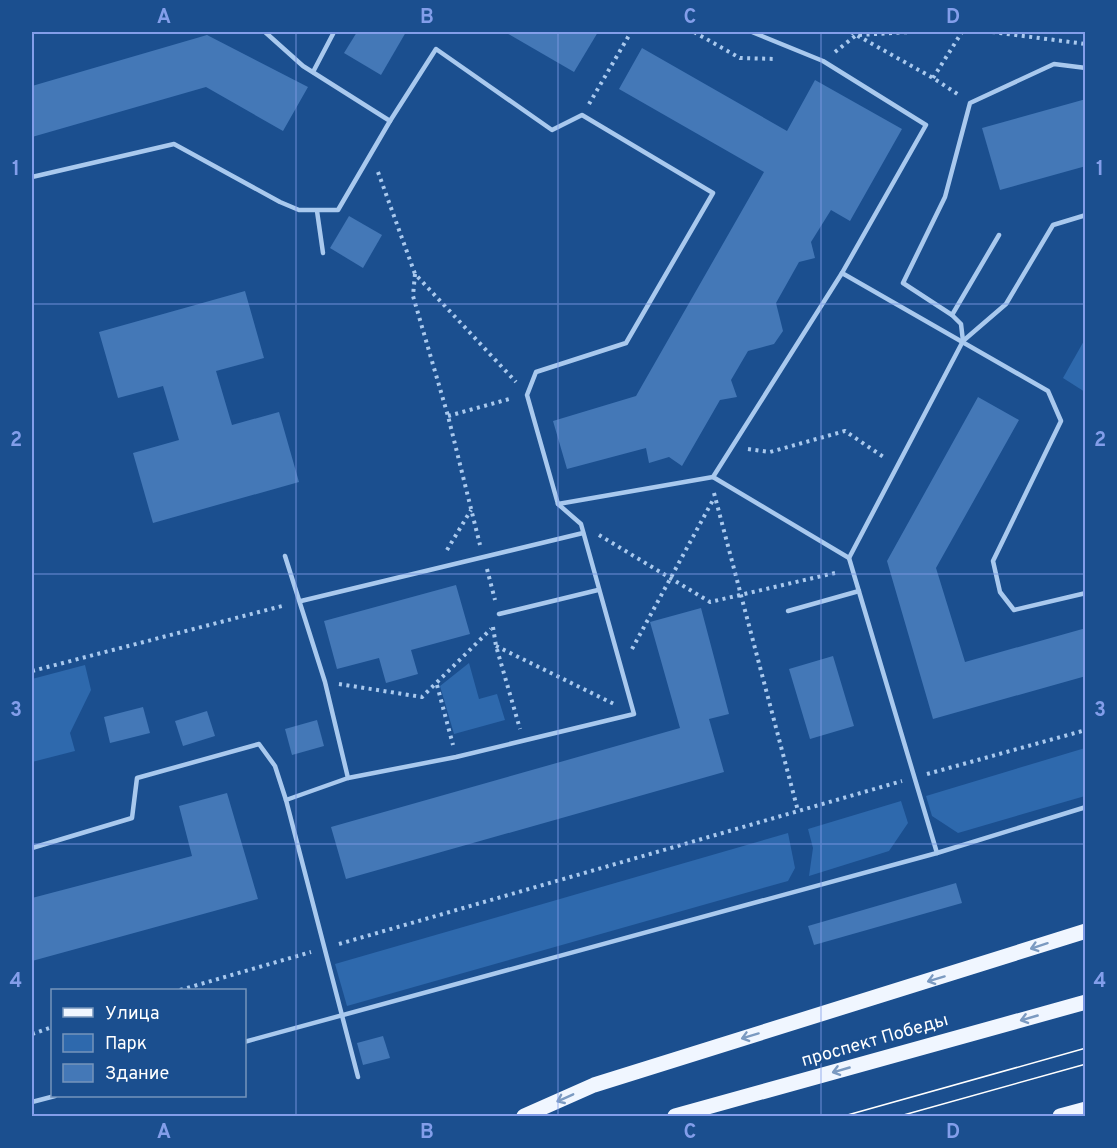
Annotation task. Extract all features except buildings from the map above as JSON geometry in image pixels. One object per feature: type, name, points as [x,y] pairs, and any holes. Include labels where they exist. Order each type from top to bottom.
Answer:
[{"type":"main road","points":[[524,1116],[594,1085],[1086,931]]},
{"type":"main road","name":"проспект Победы","points":[[675,1116],[1086,1002]]},
{"type":"main road","points":[[1060,1116],[1086,1109]]},
{"type":"lane","points":[[265,32],[303,66],[390,121]]},
{"type":"lane","points":[[313,72],[334,32]]},
{"type":"lane","points":[[713,477],[842,273],[926,125],[823,61],[752,32]]},
{"type":"lane","points":[[32,177],[174,144],[279,202],[299,210],[338,210],[390,121],[436,49],[552,129],[582,116],[713,193],[626,343],[537,372],[527,394],[558,504],[580,524],[634,714],[456,757],[348,778],[286,800]]},
{"type":"lane","points":[[963,341],[961,324],[952,315],[903,284],[945,197],[970,103],[1054,64],[1086,68]]},
{"type":"lane","points":[[317,211],[323,253]]},
{"type":"lane","points":[[937,853],[849,558],[963,341],[1006,304],[1053,225],[1086,215]]},
{"type":"lane","points":[[952,315],[999,235]]},
{"type":"lane","points":[[842,273],[1048,391],[1061,421],[993,561],[1000,592],[1014,610],[1086,593]]},
{"type":"lane","points":[[558,504],[713,477],[849,558]]},
{"type":"lane","points":[[301,601],[583,533]]},
{"type":"lane","points":[[285,556],[325,682],[348,778]]},
{"type":"lane","points":[[499,614],[598,590]]},
{"type":"lane","points":[[788,611],[859,591]]},
{"type":"lane","points":[[32,848],[132,818],[137,778],[259,744],[275,766],[286,800],[358,1077]]},
{"type":"lane","points":[[246,1041],[937,853],[1086,807]]},
{"type":"lane","points":[[32,1102],[51,1096]]},
{"type":"path","points":[[582,116],[631,32]]},
{"type":"path","points":[[851,32],[910,32]]},
{"type":"path","points":[[933,78],[962,32]]},
{"type":"path","points":[[992,32],[1086,44]]},
{"type":"path","points":[[859,33],[970,103]]},
{"type":"path","points":[[372,154],[415,274],[527,394],[448,416]]},
{"type":"path","points":[[325,682],[422,697],[437,685],[492,629],[499,614],[448,416],[413,296],[415,274]]},
{"type":"path","points":[[732,447],[770,452],[845,431],[897,466]]},
{"type":"path","points":[[713,477],[714,499],[798,811]]},
{"type":"path","points":[[620,671],[714,499]]},
{"type":"path","points":[[436,569],[471,510]]},
{"type":"path","points":[[580,524],[672,577],[710,602],[852,569]]},
{"type":"path","points":[[32,671],[301,601]]},
{"type":"path","points":[[492,629],[523,741]]},
{"type":"path","points":[[496,645],[634,714]]},
{"type":"path","points":[[437,685],[456,757]]},
{"type":"path","points":[[183,989],[1086,730]]},
{"type":"path","points":[[32,1034],[51,1028]]},
{"type":"green space","points":[[1085,339],[1085,392],[1063,378]]},
{"type":"green space","points":[[469,663],[479,699],[497,694],[505,720],[454,734],[440,686]]},
{"type":"green space","points":[[85,665],[91,690],[70,733],[75,751],[32,762],[32,679]]},
{"type":"green space","points":[[1085,748],[1085,796],[958,833],[932,816],[926,796]]},
{"type":"green space","points":[[901,801],[908,823],[889,851],[809,876],[813,848],[808,829]]},
{"type":"green space","points":[[788,833],[795,868],[788,881],[347,1006],[335,964]]},
{"type":"tram line","points":[[844,1116],[1086,1048]]},
{"type":"tram line","points":[[900,1116],[1086,1064]]}]
